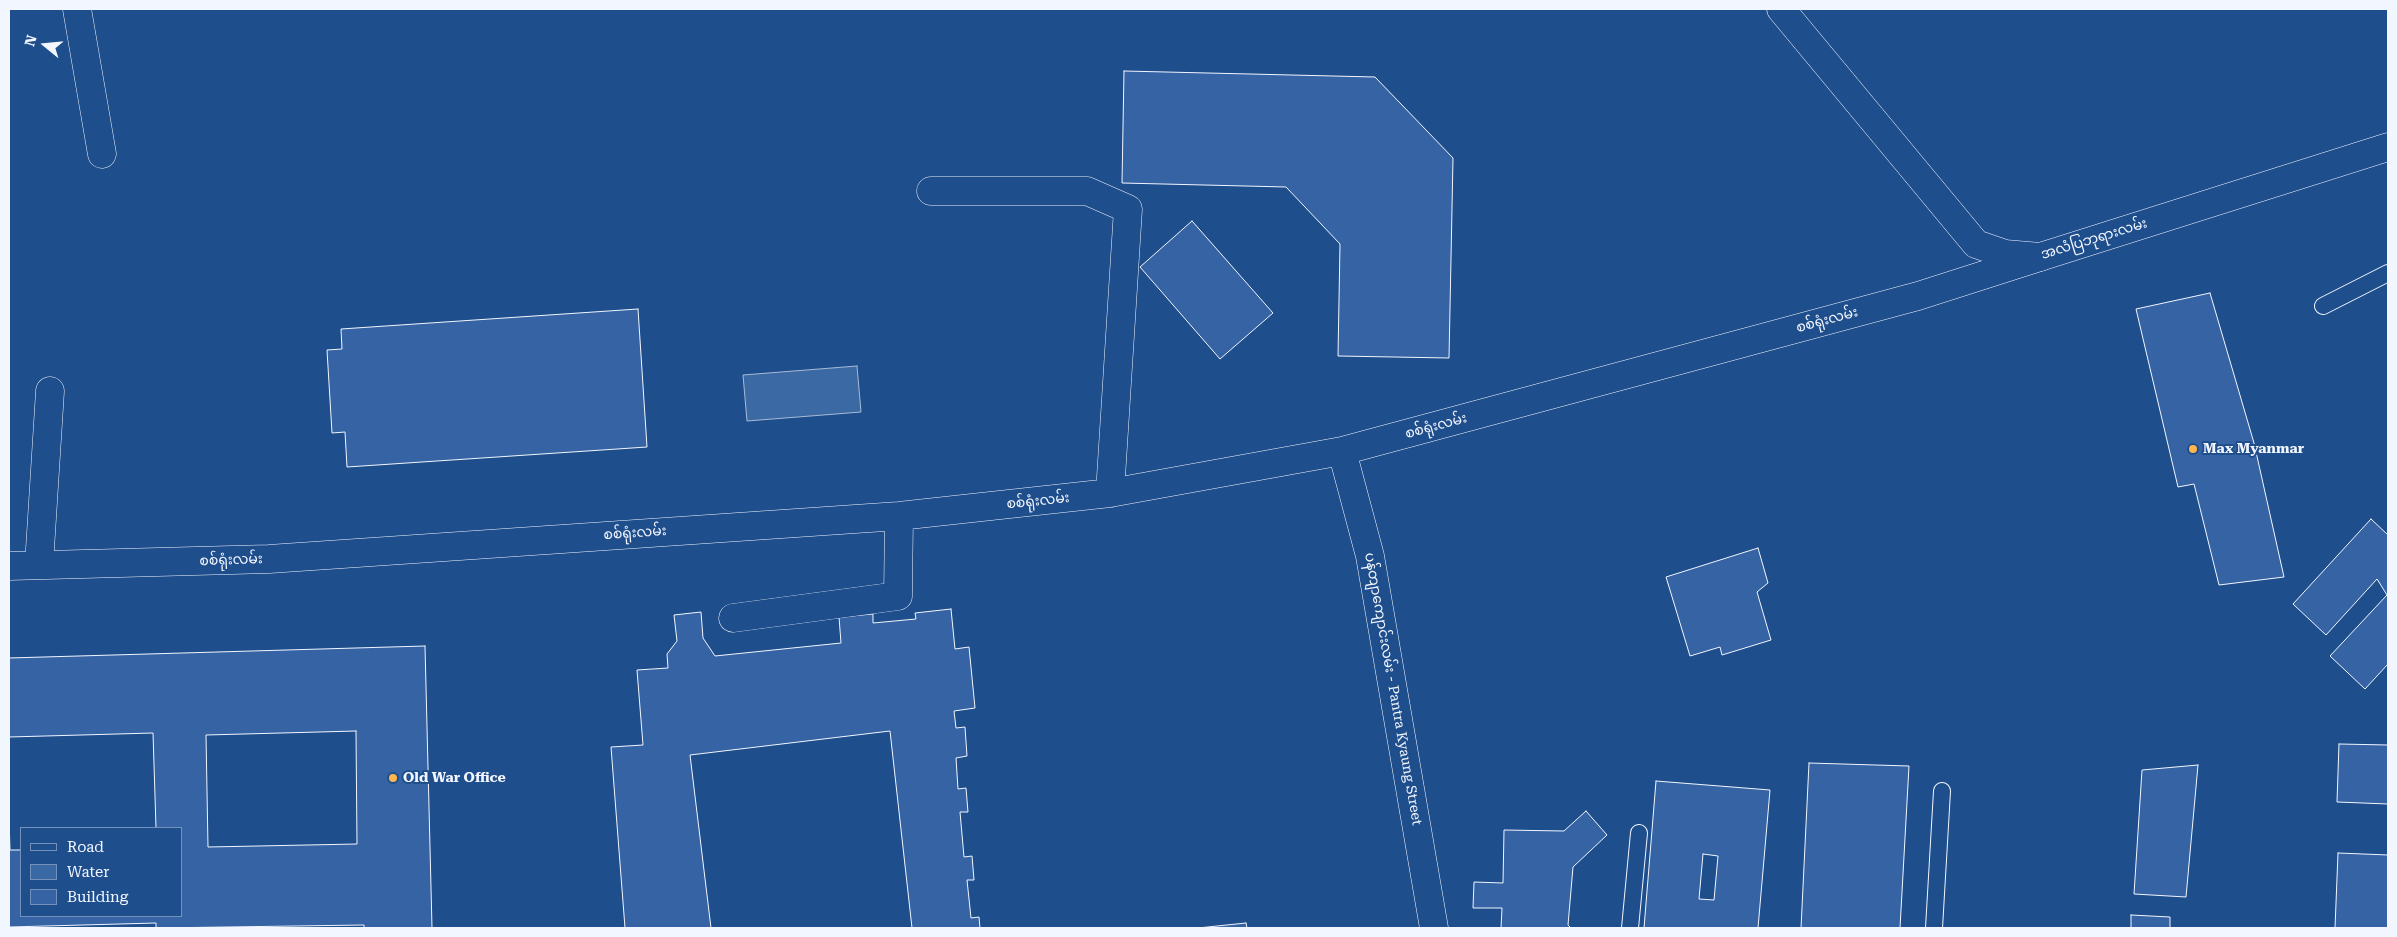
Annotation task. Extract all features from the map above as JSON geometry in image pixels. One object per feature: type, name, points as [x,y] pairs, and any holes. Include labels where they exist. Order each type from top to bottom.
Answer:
[{"type":"street","points":[[77,9],[102,154]]},
{"type":"street","name":"အလံပြဘုရားလမ်း","points":[[1781,9],[1976,244],[2005,254],[2040,257],[2388,147]]},
{"type":"street","points":[[931,191],[1086,191],[1128,209],[1110,493]]},
{"type":"street","name":"စစ်ရုံးလမ်း","points":[[9,566],[269,559],[899,516],[1110,493],[1342,451],[1924,294],[2040,257]]},
{"type":"street","points":[[39,566],[50,391]]},
{"type":"street","name":"ပန်တျာကျောင်းလမ်း - Pantra Kyaung Street","points":[[1342,451],[1370,556],[1434,928]]},
{"type":"street","points":[[733,618],[898,596],[899,516]]},
{"type":"lane","points":[[2323,306],[2388,273]]},
{"type":"lane","points":[[1934,928],[1942,791]]},
{"type":"lane","points":[[1630,928],[1639,833]]},
{"type":"water","points":[[857,366],[861,412],[747,421],[743,375]]},
{"type":"building","points":[[1124,71],[1375,77],[1453,158],[1449,358],[1338,356],[1340,244],[1286,187],[1122,183]]},
{"type":"building","points":[[1192,221],[1273,313],[1220,359],[1140,267]]},
{"type":"building","points":[[2210,293],[2254,443],[2284,577],[2219,585],[2194,484],[2178,487],[2136,309]]},
{"type":"building","points":[[638,309],[647,447],[347,467],[345,432],[332,433],[327,350],[342,349],[341,329]]},
{"type":"building","points":[[2371,519],[2388,535],[2388,664],[2365,689],[2330,656],[2387,595],[2377,579],[2326,635],[2293,604]]},
{"type":"building","points":[[1758,548],[1768,583],[1757,592],[1771,640],[1722,655],[1720,647],[1690,656],[1666,577]]},
{"type":"building","points":[[951,609],[955,649],[969,647],[975,708],[954,711],[956,728],[965,727],[967,756],[956,758],[958,789],[966,788],[968,812],[960,812],[964,857],[972,856],[974,880],[967,880],[971,918],[979,917],[980,928],[912,928],[890,731],[690,755],[711,928],[625,928],[611,747],[643,745],[637,670],[668,668],[667,654],[677,641],[674,615],[701,612],[703,638],[715,656],[841,643],[839,617],[873,614],[873,623],[916,619],[915,613]]},
{"type":"building","name":"Old War Office","points":[[425,646],[432,928],[364,928],[364,925],[156,928],[156,923],[9,927],[9,819],[10,850],[20,850],[20,917],[182,917],[182,827],[156,827],[153,733],[9,737],[9,658]],"holes":[[[356,731],[357,844],[208,847],[206,735]]]},
{"type":"building","points":[[2339,744],[2388,745],[2388,804],[2337,802]]},
{"type":"building","points":[[1809,763],[1909,766],[1900,928],[1801,928]]},
{"type":"building","points":[[2198,765],[2186,897],[2134,894],[2142,770]]},
{"type":"building","points":[[1656,781],[1770,790],[1758,928],[1644,928]],"holes":[[[1703,854],[1718,856],[1714,900],[1699,899]]]},
{"type":"building","points":[[1586,811],[1607,835],[1573,867],[1568,925],[1571,928],[1501,928],[1502,908],[1473,908],[1474,882],[1503,883],[1504,830],[1564,831]]},
{"type":"building","points":[[2338,853],[2388,855],[2388,928],[2335,928]]},
{"type":"building","points":[[2131,915],[2170,917],[2170,928],[2131,928]]},
{"type":"building","points":[[1246,923],[1247,928],[1198,928]]},
{"type":"place","name":"Max Myanmar","points":[[2193,449]]},
{"type":"place","name":"Old War Office","points":[[393,778]]}]
